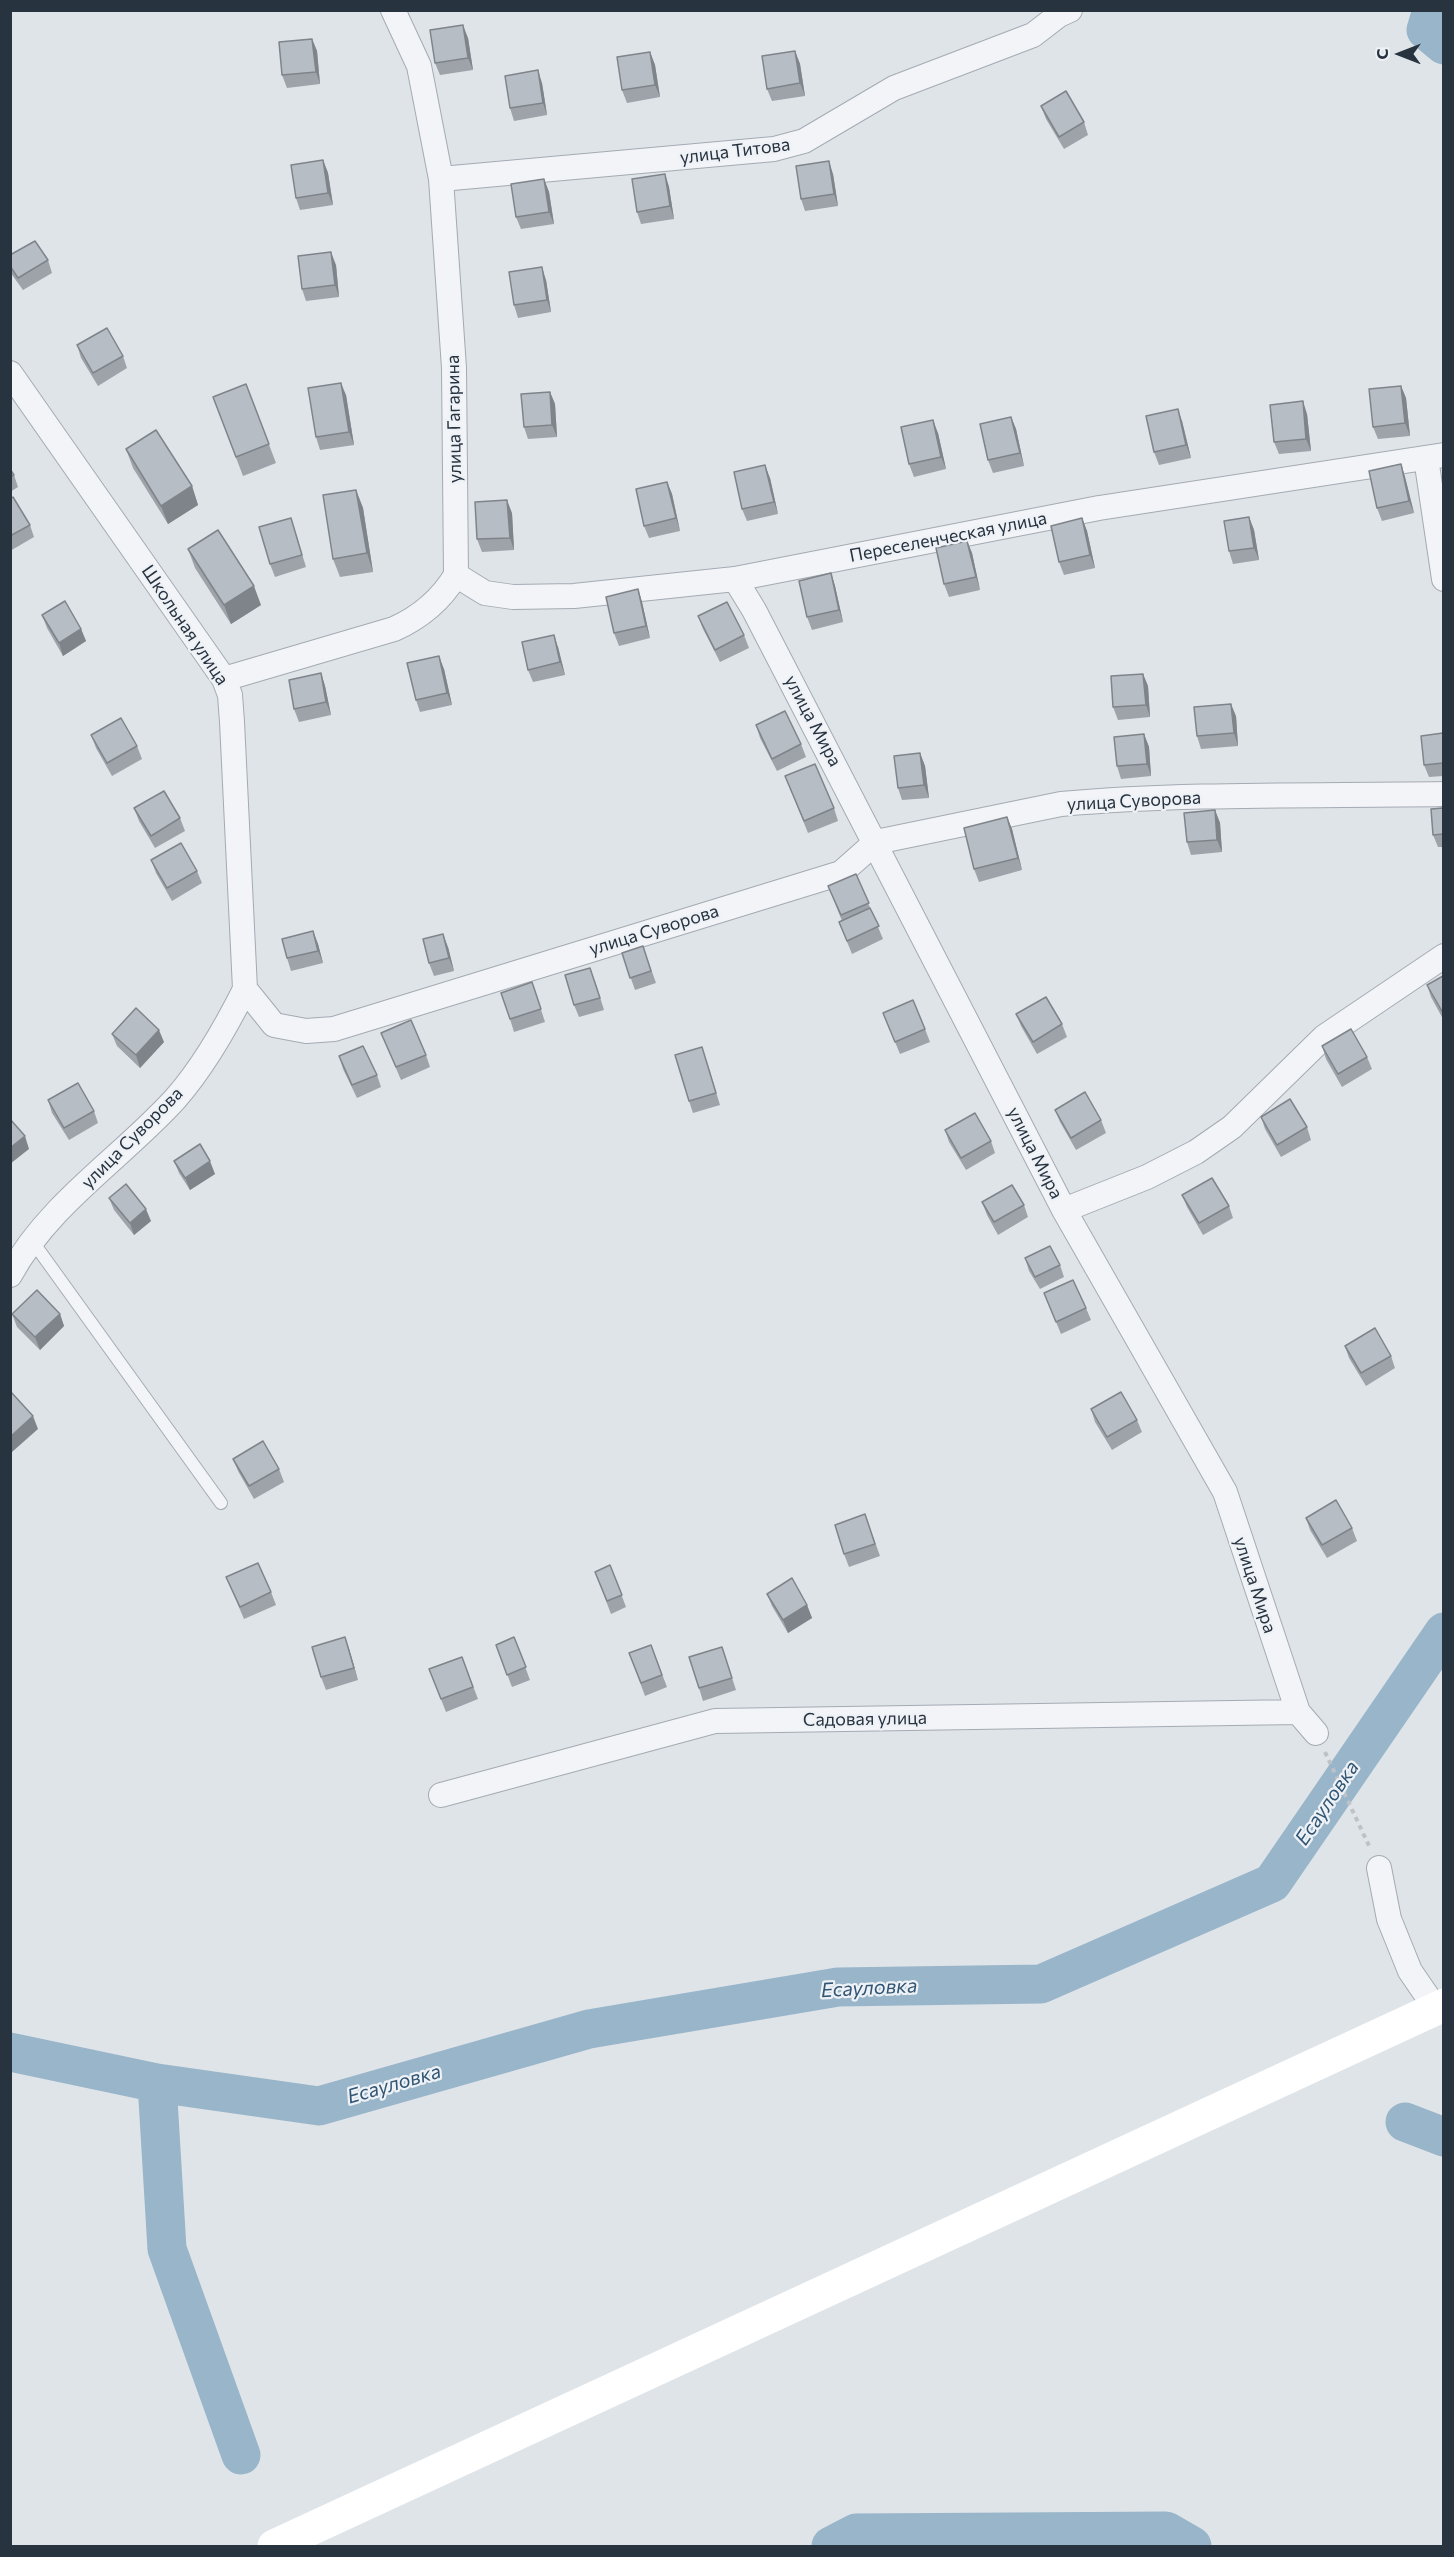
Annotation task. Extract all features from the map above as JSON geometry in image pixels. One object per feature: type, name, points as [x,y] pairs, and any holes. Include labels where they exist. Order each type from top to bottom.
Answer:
[{"type":"street","name":"улица Гагарина","points":[[393,10],[418,66],[441,179],[454,368],[456,574]]},
{"type":"street","name":"улица Титова","points":[[441,179],[774,149],[804,141],[894,88],[1034,35],[1059,15],[1070,10]]},
{"type":"street","name":"Школьная улица","points":[[10,372],[224,679],[230,695],[232,722],[245,989]]},
{"type":"street","name":"Переселенческая улица","points":[[456,574],[486,593],[513,597],[574,596],[735,579],[1099,508],[1435,456]]},
{"type":"street","points":[[1435,456],[1443,579]]},
{"type":"street","points":[[224,679],[411,622],[445,594],[456,574]]},
{"type":"street","name":"улица Мира","points":[[735,579],[754,610],[876,842],[1064,1210],[1225,1492],[1298,1712],[1316,1733]]},
{"type":"street","name":"улица Суворова","points":[[10,1275],[57,1212],[177,1097],[226,1025],[245,989],[274,1025],[306,1031],[334,1029],[840,873],[876,842],[1061,804],[1081,802],[1161,798],[1443,794]]},
{"type":"street","points":[[1064,1210],[1147,1177],[1196,1152],[1232,1127],[1324,1037],[1443,956]]},
{"type":"street","name":"Садовая улица","points":[[441,1795],[715,1721],[1298,1712]]},
{"type":"street","points":[[274,2547],[1440,2007],[1410,1971],[1389,1919],[1379,1868]]},
{"type":"lane","points":[[33,1242],[221,1503]]},
{"type":"path","points":[[1316,1733],[1379,1868]]},
{"type":"building","points":[[463,25],[468,58],[435,63],[430,30]]},
{"type":"building","points":[[312,39],[316,72],[282,75],[279,42]]},
{"type":"building","points":[[795,51],[800,83],[767,89],[762,56]]},
{"type":"building","points":[[650,52],[655,85],[622,90],[617,57]]},
{"type":"building","points":[[538,70],[543,103],[510,108],[505,76]]},
{"type":"building","points":[[1066,91],[1084,122],[1059,137],[1041,106]]},
{"type":"building","points":[[323,160],[328,193],[296,198],[291,165]]},
{"type":"building","points":[[829,161],[834,194],[801,199],[796,166]]},
{"type":"building","points":[[665,174],[670,206],[637,212],[632,179]]},
{"type":"building","points":[[544,179],[549,212],[516,217],[511,184]]},
{"type":"building","points":[[35,241],[48,260],[18,278],[10,266],[10,255]]},
{"type":"building","points":[[331,252],[335,285],[302,289],[298,256]]},
{"type":"building","points":[[542,267],[547,300],[514,305],[509,272]]},
{"type":"building","points":[[107,328],[123,356],[93,373],[77,345]]},
{"type":"building","points":[[341,383],[349,432],[316,437],[308,388]]},
{"type":"building","points":[[246,384],[269,444],[236,457],[213,397]]},
{"type":"building","points":[[1401,386],[1405,423],[1373,427],[1369,389]]},
{"type":"building","points":[[550,392],[552,425],[524,427],[521,394]]},
{"type":"building","points":[[1303,401],[1306,439],[1274,442],[1270,405]]},
{"type":"building","points":[[1178,409],[1186,445],[1154,452],[1146,416]]},
{"type":"building","points":[[1011,417],[1020,453],[988,460],[980,424]]},
{"type":"building","points":[[933,420],[941,457],[909,464],[901,427]]},
{"type":"building","points":[[156,430],[192,486],[161,506],[126,449]]},
{"type":"building","points":[[1401,464],[1409,501],[1377,508],[1369,471]]},
{"type":"building","points":[[765,465],[774,502],[742,509],[734,472]]},
{"type":"building","points":[[667,482],[676,518],[644,526],[636,489]]},
{"type":"building","points":[[356,490],[367,553],[333,559],[323,495]]},
{"type":"building","points":[[13,497],[30,525],[10,536],[10,499]]},
{"type":"building","points":[[507,500],[510,538],[477,539],[475,502]]},
{"type":"building","points":[[1249,517],[1254,548],[1229,551],[1224,521]]},
{"type":"building","points":[[291,518],[302,555],[270,564],[259,527]]},
{"type":"building","points":[[1082,518],[1090,555],[1059,562],[1051,526]]},
{"type":"building","points":[[218,530],[254,586],[224,605],[188,549]]},
{"type":"building","points":[[967,541],[976,577],[944,584],[936,548]]},
{"type":"building","points":[[831,573],[839,610],[807,617],[799,581]]},
{"type":"building","points":[[638,589],[646,626],[614,633],[606,597]]},
{"type":"building","points":[[65,601],[81,629],[59,643],[42,615]]},
{"type":"building","points":[[727,602],[744,635],[715,650],[698,616]]},
{"type":"building","points":[[554,635],[560,662],[528,670],[522,642]]},
{"type":"building","points":[[439,656],[447,693],[416,700],[407,663]]},
{"type":"building","points":[[321,673],[326,702],[294,709],[289,680]]},
{"type":"building","points":[[1143,674],[1146,705],[1113,707],[1111,676]]},
{"type":"building","points":[[1231,704],[1234,733],[1197,736],[1194,707]]},
{"type":"building","points":[[785,711],[801,744],[772,759],[756,725]]},
{"type":"building","points":[[121,718],[137,746],[107,763],[91,735]]},
{"type":"building","points":[[1443,733],[1443,763],[1424,765],[1421,736]]},
{"type":"building","points":[[1144,734],[1147,764],[1117,766],[1114,737]]},
{"type":"building","points":[[920,753],[924,785],[898,788],[894,756]]},
{"type":"building","points":[[815,764],[834,808],[804,821],[785,776]]},
{"type":"building","points":[[164,791],[180,818],[151,836],[134,808]]},
{"type":"building","points":[[1443,808],[1443,834],[1433,835],[1431,809]]},
{"type":"building","points":[[1215,810],[1217,840],[1187,842],[1184,813]]},
{"type":"building","points":[[1007,817],[1018,858],[974,869],[964,828]]},
{"type":"building","points":[[181,843],[197,871],[167,888],[151,860]]},
{"type":"building","points":[[856,874],[869,903],[841,915],[828,886]]},
{"type":"building","points":[[870,908],[879,926],[847,941],[839,922]]},
{"type":"building","points":[[313,931],[318,951],[287,958],[282,939]]},
{"type":"building","points":[[443,934],[449,958],[429,963],[423,939]]},
{"type":"building","points":[[643,946],[651,971],[630,978],[622,953]]},
{"type":"building","points":[[590,968],[600,998],[574,1005],[565,975]]},
{"type":"building","points":[[1443,976],[1443,1013],[1427,985]]},
{"type":"building","points":[[532,982],[541,1009],[510,1019],[501,993]]},
{"type":"building","points":[[1046,997],[1062,1024],[1033,1042],[1016,1014]]},
{"type":"building","points":[[913,1000],[925,1029],[895,1042],[883,1013]]},
{"type":"building","points":[[136,1008],[159,1030],[136,1055],[112,1034]]},
{"type":"building","points":[[411,1020],[426,1055],[396,1067],[381,1033]]},
{"type":"building","points":[[1351,1029],[1367,1057],[1338,1074],[1322,1046]]},
{"type":"building","points":[[363,1046],[377,1075],[352,1085],[339,1056]]},
{"type":"building","points":[[702,1047],[716,1093],[689,1101],[675,1055]]},
{"type":"building","points":[[78,1083],[94,1111],[64,1128],[48,1100]]},
{"type":"building","points":[[1085,1092],[1101,1120],[1071,1138],[1055,1110]]},
{"type":"building","points":[[1290,1099],[1307,1127],[1277,1145],[1261,1117]]},
{"type":"building","points":[[975,1113],[991,1141],[961,1158],[945,1130]]},
{"type":"building","points":[[10,1119],[25,1136],[10,1148]]},
{"type":"building","points":[[200,1144],[210,1161],[185,1178],[174,1161]]},
{"type":"building","points":[[1212,1178],[1229,1206],[1199,1223],[1182,1195]]},
{"type":"building","points":[[126,1184],[146,1209],[130,1223],[109,1198]]},
{"type":"building","points":[[1012,1185],[1024,1205],[994,1222],[982,1202]]},
{"type":"building","points":[[1050,1246],[1060,1265],[1035,1277],[1025,1258]]},
{"type":"building","points":[[1073,1280],[1086,1308],[1056,1322],[1044,1293]]},
{"type":"building","points":[[37,1290],[60,1314],[35,1337],[12,1314]]},
{"type":"building","points":[[1375,1328],[1391,1356],[1361,1373],[1345,1346]]},
{"type":"building","points":[[1121,1392],[1137,1420],[1107,1437],[1091,1409]]},
{"type":"building","points":[[10,1393],[33,1416],[10,1437]]},
{"type":"building","points":[[263,1441],[279,1469],[249,1486],[233,1459]]},
{"type":"building","points":[[1336,1500],[1352,1528],[1322,1545],[1306,1518]]},
{"type":"building","points":[[865,1514],[875,1544],[844,1554],[835,1525]]},
{"type":"building","points":[[258,1563],[271,1592],[240,1607],[226,1577]]},
{"type":"building","points":[[610,1565],[622,1595],[607,1601],[595,1572]]},
{"type":"building","points":[[792,1578],[807,1605],[783,1620],[767,1594]]},
{"type":"building","points":[[345,1637],[354,1668],[321,1677],[312,1647]]},
{"type":"building","points":[[514,1637],[526,1667],[507,1675],[496,1645]]},
{"type":"building","points":[[651,1645],[662,1675],[641,1683],[629,1653]]},
{"type":"building","points":[[722,1647],[732,1678],[699,1688],[689,1657]]},
{"type":"building","points":[[462,1657],[473,1687],[441,1699],[429,1669]]},
{"type":"waterway","name":"Есауловка","points":[[1432,10],[1426,30],[1444,45]]},
{"type":"waterway","name":"Есауловка","points":[[10,2052],[157,2083],[319,2106],[589,2029],[838,1987],[1041,1984],[1272,1883],[1444,1632]]},
{"type":"waterway","name":"Есауловка","points":[[157,2083],[167,2249],[241,2455]]},
{"type":"waterway","name":"Есауловка","points":[[1405,2122],[1444,2137]]},
{"type":"waterway","name":"Есауловка","points":[[831,2546],[856,2533],[1166,2531],[1192,2546]]}]
